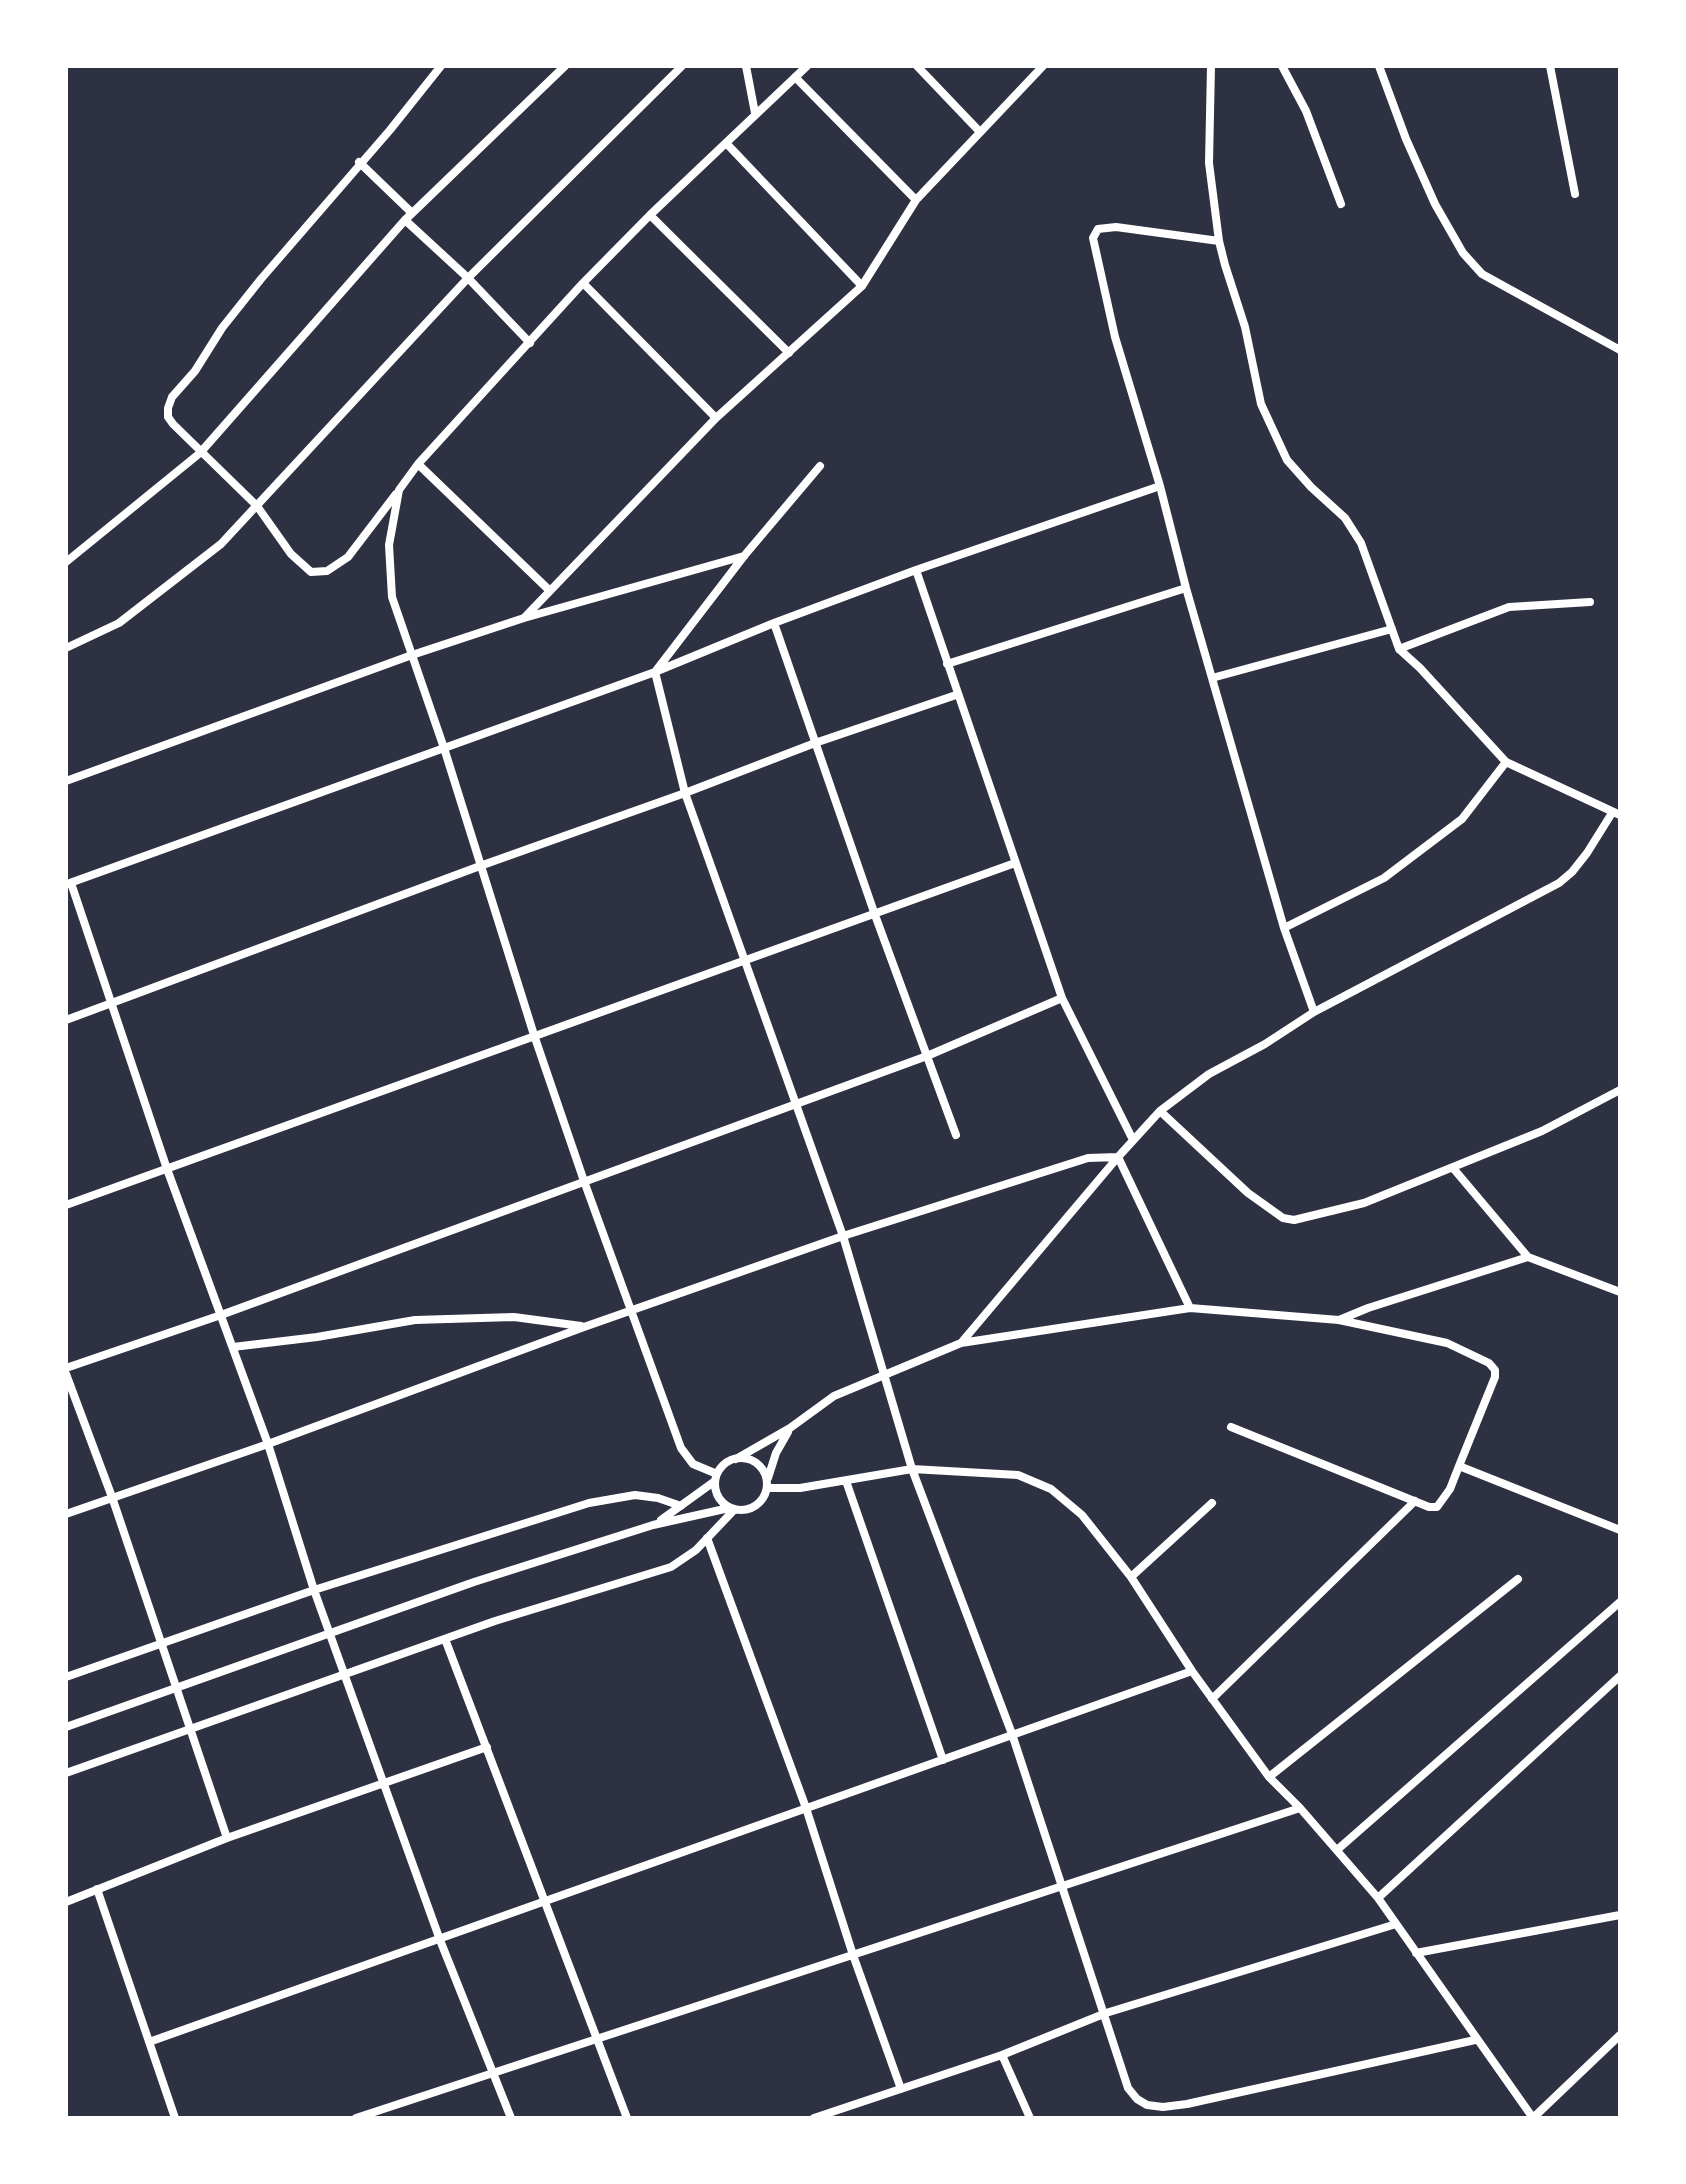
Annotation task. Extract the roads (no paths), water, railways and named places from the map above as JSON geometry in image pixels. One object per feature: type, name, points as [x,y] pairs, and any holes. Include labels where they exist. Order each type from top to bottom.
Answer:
[{"type":"street","points":[[441,66],[261,279],[222,328],[195,371],[172,397],[168,408],[168,417],[200,453],[257,506],[303,567],[311,572],[327,571],[348,557],[418,464],[583,283],[755,113],[807,66]]},
{"type":"street","points":[[66,562],[200,453],[405,220],[565,66]]},
{"type":"street","points":[[66,648],[119,623],[221,544],[468,278],[682,66]]},
{"type":"street","points":[[917,66],[980,132]]},
{"type":"street","points":[[524,618],[716,418],[862,286],[916,200],[1043,66]]},
{"type":"street","points":[[961,1343],[1160,1111],[1209,1074],[1265,1044],[1314,1012],[1559,883],[1572,872],[1616,814],[1506,762],[1399,649],[1361,543],[1345,518],[1287,460],[1261,404],[1245,327],[1219,241],[1209,163],[1211,66]]},
{"type":"street","points":[[1282,66],[1306,111],[1341,204]]},
{"type":"street","points":[[1379,66],[1406,139],[1435,204],[1463,253],[1482,274],[1620,350]]},
{"type":"street","points":[[1550,66],[1575,194]]},
{"type":"street","points":[[746,67],[755,113]]},
{"type":"street","points":[[795,77],[916,200]]},
{"type":"street","points":[[727,144],[862,286]]},
{"type":"street","points":[[359,162],[412,213]]},
{"type":"street","points":[[650,215],[789,353]]},
{"type":"street","points":[[405,220],[468,278],[530,343]]},
{"type":"street","points":[[1219,241],[1116,227],[1094,232],[1115,337],[1284,928],[1314,1012]]},
{"type":"street","points":[[583,283],[716,418]]},
{"type":"street","points":[[418,464],[549,590]]},
{"type":"street","points":[[655,672],[744,556],[820,466]]},
{"type":"street","points":[[511,2118],[440,1940],[314,1590],[268,1444],[167,1169],[68,884],[655,672],[916,570],[1160,486]]},
{"type":"street","points":[[399,490],[389,545],[392,597],[444,748],[534,1035],[684,1454],[716,1478]]},
{"type":"street","points":[[66,781],[412,655],[524,618],[744,556]]},
{"type":"street","points":[[916,570],[956,695],[1062,998],[1133,1140]]},
{"type":"street","points":[[947,664],[1186,588]]},
{"type":"street","points":[[1399,649],[1509,607],[1590,602]]},
{"type":"street","points":[[774,623],[875,915],[956,1135]]},
{"type":"street","points":[[1212,678],[1392,629]]},
{"type":"street","points":[[655,672],[685,793],[843,1236],[912,1469],[1012,1734],[1060,1885],[1106,2013],[1128,2088],[1147,2105],[1163,2107],[1475,2040]]},
{"type":"street","points":[[66,1020],[815,743],[956,695]]},
{"type":"street","points":[[1284,928],[1384,878],[1462,819],[1506,762]]},
{"type":"street","points":[[66,1205],[1015,863]]},
{"type":"street","points":[[227,1838],[112,1497],[66,1371],[927,1056],[1062,998]]},
{"type":"street","points":[[1160,1111],[1248,1193],[1283,1218],[1311,1217],[1364,1203],[1453,1168],[1542,1131],[1620,1090]]},
{"type":"street","points":[[66,1514],[843,1236],[1088,1158],[1118,1157]]},
{"type":"street","points":[[1118,1157],[1190,1308]]},
{"type":"street","points":[[1453,1168],[1528,1257],[1619,1291]]},
{"type":"street","points":[[1339,1320],[1528,1257]]},
{"type":"street","points":[[653,1525],[716,1478],[728,1461],[790,1428],[834,1396],[961,1343],[1190,1308],[1339,1320],[1447,1343],[1489,1363],[1495,1370],[1495,1377],[1450,1489],[1437,1507],[1429,1507],[1231,1427]]},
{"type":"street","points":[[233,1347],[317,1337],[415,1320],[514,1317],[584,1327]]},
{"type":"street","points":[[66,1727],[474,1582],[653,1525],[756,1506],[766,1495],[776,1453],[790,1428]]},
{"type":"street","points":[[736,1459],[753,1460],[760,1465],[768,1484]]},
{"type":"street","points":[[1459,1466],[1620,1530]]},
{"type":"street","points":[[768,1484],[800,1488],[912,1469],[1018,1475],[1051,1489],[1082,1515],[1131,1577],[1192,1671],[1269,1777],[1378,1898],[1440,1984],[1475,2040],[1533,2118],[1620,2035]]},
{"type":"street","points":[[716,1478],[718,1497],[732,1509]]},
{"type":"street","points":[[846,1481],[943,1760]]},
{"type":"street","points":[[66,1677],[314,1590],[612,1497],[635,1495],[658,1498],[681,1506]]},
{"type":"street","points":[[1212,1699],[1415,1501]]},
{"type":"street","points":[[1131,1577],[1212,1503]]},
{"type":"street","points":[[66,1773],[495,1621],[671,1567],[696,1550],[732,1509]]},
{"type":"street","points":[[707,1538],[806,1808],[853,1955],[901,2089]]},
{"type":"street","points":[[1269,1777],[1518,1579]]},
{"type":"street","points":[[1337,1850],[1620,1602]]},
{"type":"street","points":[[445,1639],[627,2118]]},
{"type":"street","points":[[149,2042],[1192,1671]]},
{"type":"street","points":[[1378,1898],[1620,1676]]},
{"type":"street","points":[[66,1902],[227,1838],[487,1747]]},
{"type":"street","points":[[356,2118],[1300,1808]]},
{"type":"street","points":[[97,1889],[175,2118]]},
{"type":"street","points":[[1416,1953],[1620,1915]]},
{"type":"street","points":[[814,2118],[1002,2055],[1106,2013],[1396,1924]]},
{"type":"street","points":[[1002,2055],[1030,2118]]}]
